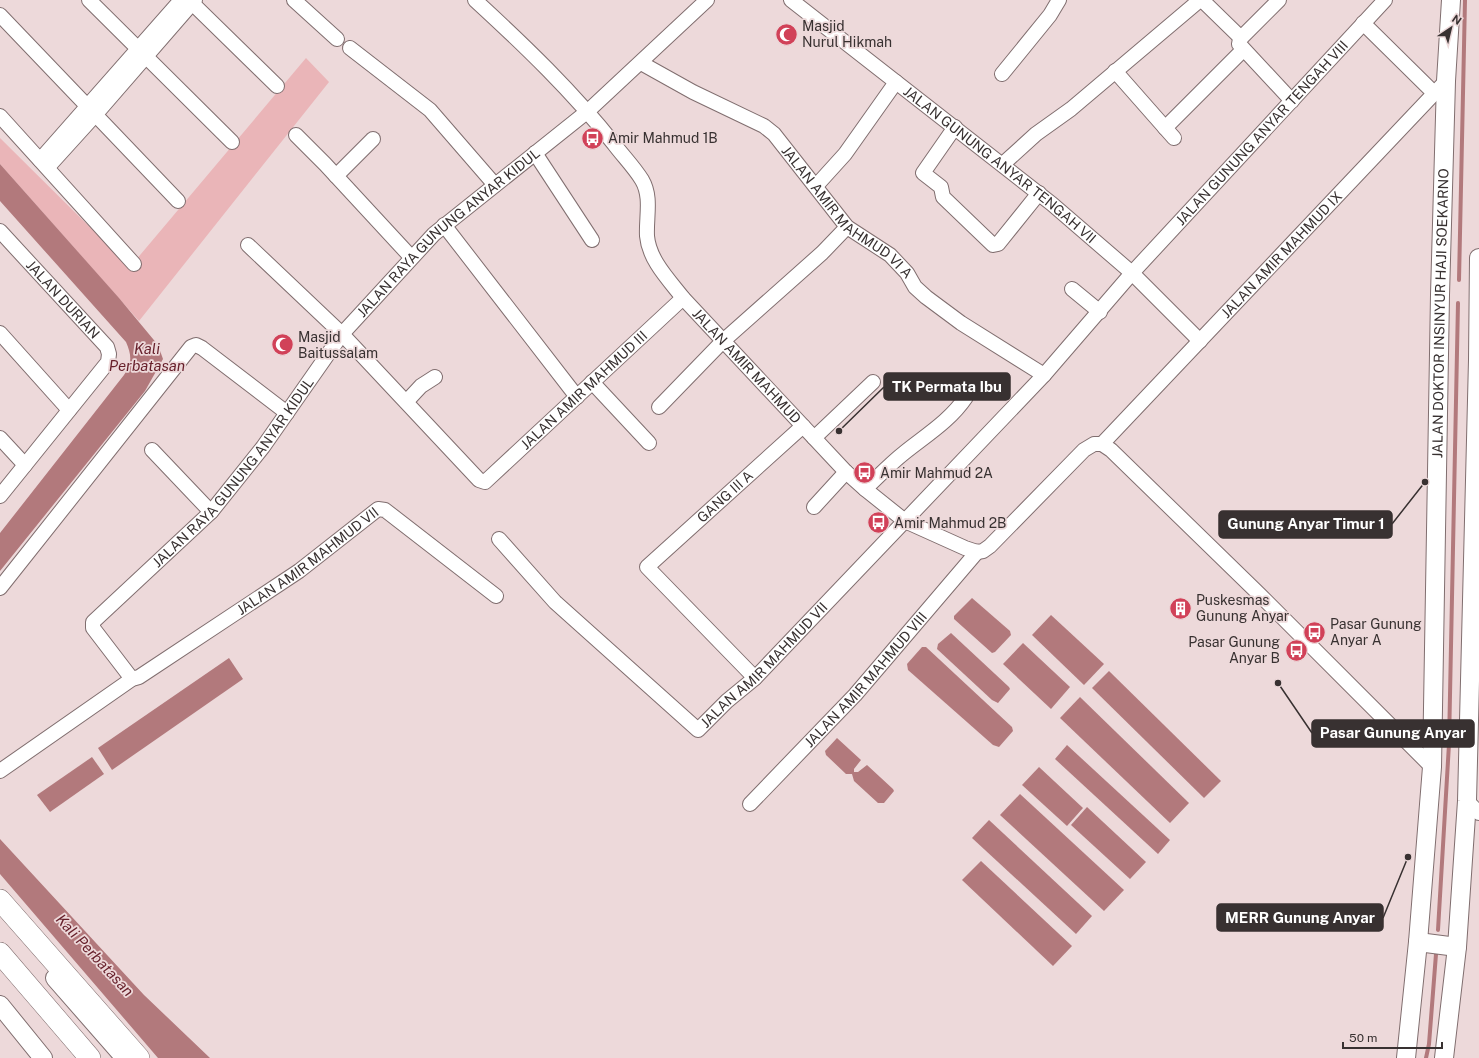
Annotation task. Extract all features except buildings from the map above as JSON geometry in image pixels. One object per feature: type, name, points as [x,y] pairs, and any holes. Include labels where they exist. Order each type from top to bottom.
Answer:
[{"type":"highway","points":[[0,900],[139,1058]]},
{"type":"highway","points":[[0,953],[90,1058]]},
{"type":"main road","name":"JALAN DOKTOR INSINYUR HAJI SOEKARNO","points":[[1406,1058],[1418,942],[1432,767],[1440,295],[1440,87],[1451,0]]},
{"type":"main road","points":[[1444,1058],[1473,807],[1479,258]]},
{"type":"main road","points":[[0,916],[125,1058]]},
{"type":"main road","points":[[1418,942],[1457,947]]},
{"type":"main road","points":[[0,1005],[43,1058]]},
{"type":"street","points":[[89,0],[232,142]]},
{"type":"street","points":[[294,0],[337,39]]},
{"type":"street","name":"JALAN AMIR MAHMUD","points":[[475,0],[505,27],[588,111],[642,180],[648,198],[647,237],[659,267],[684,298],[723,341],[846,472],[865,489],[905,521],[977,552]]},
{"type":"street","name":"JALAN RAYA GUNUNG ANYAR KIDUL","points":[[132,679],[93,628],[92,624],[211,512],[263,448],[342,334],[411,257],[444,225],[588,111],[644,61],[707,0]]},
{"type":"street","name":"JALAN GUNUNG ANYAR TENGAH VII","points":[[791,0],[1040,193],[1135,270],[1200,341]]},
{"type":"street","points":[[1002,74],[1050,15],[1059,0]]},
{"type":"street","points":[[1003,164],[1036,134],[1071,109],[1115,70],[1201,0],[1292,101]]},
{"type":"street","points":[[1115,70],[1169,133],[1279,0]]},
{"type":"street","name":"JALAN GUNUNG ANYAR TENGAH VIII","points":[[1044,375],[1135,270],[1385,0]]},
{"type":"street","points":[[44,163],[189,1],[278,86]]},
{"type":"street","points":[[0,14],[178,201]]},
{"type":"street","points":[[1363,23],[1440,87]]},
{"type":"street","points":[[350,48],[430,110],[495,185]]},
{"type":"street","name":"JALAN AMIR MAHMUD VI A","points":[[644,61],[693,92],[764,126],[774,134],[848,227],[890,255],[907,273],[915,287],[926,298],[961,323],[1044,375]]},
{"type":"street","points":[[816,186],[846,154],[896,82]]},
{"type":"street","name":"JALAN AMIR MAHMUD IX","points":[[1110,436],[1440,87]]},
{"type":"street","points":[[0,116],[134,264]]},
{"type":"street","points":[[955,127],[923,173],[942,187],[943,197],[993,245],[998,244],[1040,193]]},
{"type":"street","points":[[296,135],[411,257]]},
{"type":"street","points":[[336,176],[373,139]]},
{"type":"street","points":[[535,153],[592,240]]},
{"type":"street","points":[[444,225],[577,397]]},
{"type":"street","points":[[659,407],[723,341],[822,253],[848,227]]},
{"type":"street","name":"JALAN DURIAN","points":[[0,231],[109,350],[108,362],[0,496]]},
{"type":"street","points":[[248,245],[342,334],[407,401],[421,386],[435,377]]},
{"type":"street","points":[[1072,289],[1100,312]]},
{"type":"street","name":"JALAN AMIR MAHMUD III","points":[[407,401],[479,480],[485,482],[684,298]]},
{"type":"street","points":[[0,333],[69,410]]},
{"type":"street","points":[[0,588],[190,348],[196,345],[202,348],[287,413]]},
{"type":"street","name":"JALAN AMIR MAHMUD VII","points":[[499,539],[555,602],[698,730],[727,701],[755,678],[1044,375]]},
{"type":"street","points":[[592,382],[649,443]]},
{"type":"street","points":[[814,438],[873,382]]},
{"type":"street","points":[[865,489],[904,452],[920,442],[960,406],[966,397]]},
{"type":"street","name":"GANG III A","points":[[755,678],[647,567],[803,426]]},
{"type":"street","points":[[977,552],[990,546],[1084,450],[1110,436],[1111,450],[1253,588],[1432,767]]},
{"type":"street","points":[[0,438],[25,464]]},
{"type":"street","points":[[152,450],[211,512]]},
{"type":"street","points":[[814,507],[846,472]]},
{"type":"street","name":"JALAN AMIR MAHMUD VII","points":[[132,679],[139,677],[299,571],[378,509],[385,510],[496,596]]},
{"type":"street","name":"JALAN AMIR MAHMUD VIII","points":[[750,804],[855,695],[977,552]]},
{"type":"street","points":[[0,771],[132,679]]},
{"type":"shaded area","points":[[306,58],[329,82],[139,321],[0,164],[0,138],[130,267]]},
{"type":"water","name":"Kali Perbatasan","points":[[0,164],[119,298],[158,345],[163,359],[145,391],[0,571],[0,533],[124,375],[129,367],[130,355],[126,342],[0,201]]},
{"type":"water","points":[[972,598],[1010,631],[1011,635],[995,652],[992,653],[954,619],[954,616]]},
{"type":"water","points":[[1051,615],[1104,664],[1084,685],[1032,635]]},
{"type":"water","points":[[951,633],[1009,687],[1010,689],[998,703],[992,700],[937,649],[938,644]]},
{"type":"water","points":[[1023,643],[1070,687],[1051,709],[1003,664]]},
{"type":"water","points":[[922,647],[926,647],[1012,727],[1013,731],[999,747],[993,745],[908,670],[907,664]]},
{"type":"water","points":[[229,658],[243,679],[112,770],[98,748]]},
{"type":"water","points":[[1109,671],[1221,781],[1204,798],[1092,688]]},
{"type":"water","points":[[1080,697],[1189,803],[1170,823],[1060,718]]},
{"type":"water","points":[[837,738],[861,760],[854,769],[854,772],[858,772],[867,765],[893,789],[894,791],[884,803],[878,803],[854,781],[852,774],[846,774],[826,755],[825,751]]},
{"type":"water","points":[[1067,745],[1170,840],[1158,854],[1055,759]]},
{"type":"water","points":[[92,757],[104,774],[50,812],[37,795]]},
{"type":"water","points":[[1039,767],[1083,808],[1067,826],[1022,785]]},
{"type":"water","points":[[1020,794],[1124,890],[1104,911],[1000,815]]},
{"type":"water","points":[[1087,807],[1146,862],[1130,879],[1071,825]]},
{"type":"water","points":[[989,820],[1092,916],[1076,934],[972,838]]},
{"type":"water","name":"Kali Perbatasan","points":[[0,839],[144,995],[210,1058],[158,1058],[0,874]]},
{"type":"water","points":[[981,861],[1072,946],[1053,966],[962,880]]},
{"type":"waterway","points":[[1459,280],[1465,0]]},
{"type":"waterway","points":[[1438,930],[1449,744],[1458,303]]},
{"type":"waterway","points":[[1426,1058],[1429,1044],[1436,954]]},
{"type":"place","name":"Masjid Nurul Hikmah","points":[[786,34]]},
{"type":"place","name":"Amir Mahmud 1B","points":[[592,138]]},
{"type":"place","name":"Masjid Baitussalam","points":[[282,345]]},
{"type":"place","name":"TK Permata Ibu","points":[[839,431]]},
{"type":"place","name":"Amir Mahmud 2A","points":[[864,473]]},
{"type":"place","name":"Gunung Anyar Timur 1","points":[[1425,482]]},
{"type":"place","name":"Amir Mahmud 2B","points":[[879,523]]},
{"type":"place","name":"Puskesmas Gunung Anyar","points":[[1181,608]]},
{"type":"place","name":"Pasar Gunung Anyar A","points":[[1314,632]]},
{"type":"place","name":"Pasar Gunung Anyar B","points":[[1296,650]]},
{"type":"place","name":"Pasar Gunung Anyar","points":[[1278,683]]},
{"type":"place","name":"MERR Gunung Anyar","points":[[1408,857]]}]
